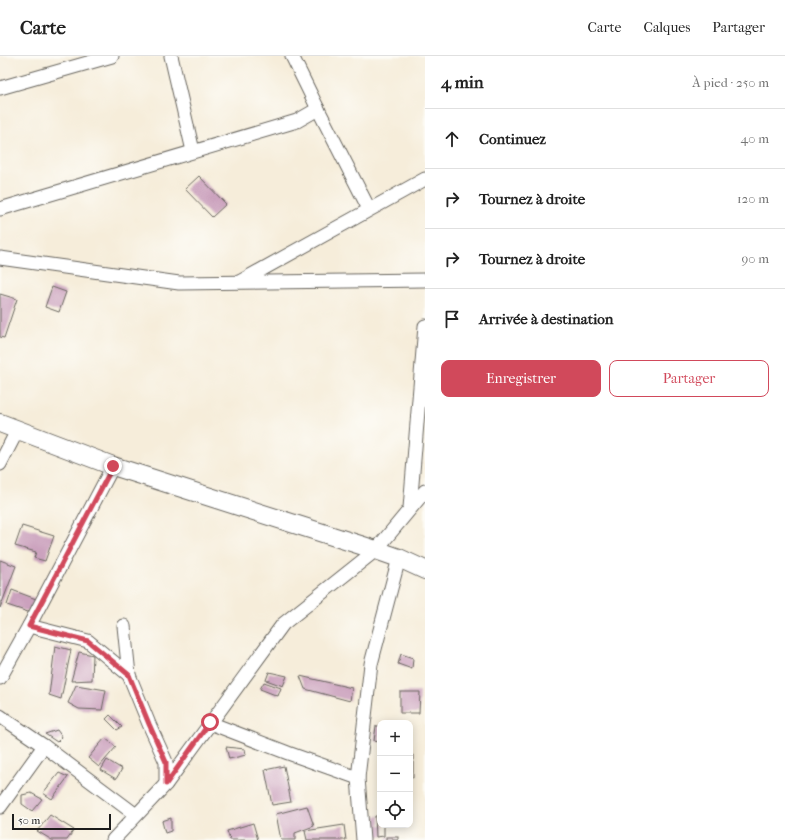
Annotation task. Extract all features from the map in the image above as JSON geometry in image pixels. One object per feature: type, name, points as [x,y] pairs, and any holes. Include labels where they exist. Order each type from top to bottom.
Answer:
[{"type":"street","points":[[0,88],[112,56]]},
{"type":"street","points":[[171,56],[193,151]]},
{"type":"street","points":[[292,56],[369,209]]},
{"type":"street","points":[[0,209],[297,121],[318,109]]},
{"type":"street","points":[[239,282],[425,179]]},
{"type":"street","points":[[0,258],[179,284],[425,280]]},
{"type":"street","points":[[410,508],[425,326]]},
{"type":"street","points":[[0,423],[113,466],[376,550],[399,558],[425,570]]},
{"type":"street","points":[[0,464],[18,429]]},
{"type":"street","points":[[0,678],[113,466]]},
{"type":"street","points":[[113,840],[166,784],[283,624],[376,550],[425,491]]},
{"type":"street","points":[[363,840],[358,778],[371,664],[399,558]]},
{"type":"street","points":[[29,626],[88,641],[129,675]]},
{"type":"street","points":[[124,626],[129,675],[166,762],[166,784]]},
{"type":"street","points":[[0,716],[44,746],[136,815]]},
{"type":"street","points":[[210,722],[288,754],[358,778]]},
{"type":"street","points":[[0,807],[44,746]]},
{"type":"building","points":[[199,176],[226,204],[212,217],[185,189]]},
{"type":"building","points":[[52,287],[66,292],[59,312],[45,307]]},
{"type":"building","points":[[0,294],[17,299],[4,338],[0,337]]},
{"type":"building","points":[[22,526],[54,536],[45,561],[34,558],[36,552],[15,546]]},
{"type":"building","points":[[0,560],[16,566],[0,608]]},
{"type":"building","points":[[12,590],[36,599],[31,613],[7,605]]},
{"type":"building","points":[[55,646],[71,650],[61,699],[49,695]]},
{"type":"building","points":[[79,652],[93,655],[92,680],[71,681]]},
{"type":"building","points":[[401,654],[413,658],[412,669],[398,664]]},
{"type":"building","points":[[269,672],[287,676],[283,686],[266,680]]},
{"type":"building","points":[[300,676],[352,688],[350,701],[305,689]]},
{"type":"building","points":[[264,682],[281,688],[278,696],[260,689]]},
{"type":"building","points":[[76,685],[106,690],[102,710],[79,709],[68,703]]},
{"type":"building","points":[[400,692],[420,692],[419,713],[400,713]]},
{"type":"building","points":[[110,715],[122,727],[117,730],[106,719]]},
{"type":"building","points":[[376,726],[377,726],[377,742],[374,741]]},
{"type":"building","points":[[57,730],[62,737],[57,742],[45,734]]},
{"type":"building","points":[[105,738],[116,747],[99,767],[88,758]]},
{"type":"building","points":[[226,747],[245,749],[246,755],[229,759]]},
{"type":"building","points":[[107,760],[122,769],[116,779],[101,770]]},
{"type":"building","points":[[284,766],[291,802],[272,805],[265,770]]},
{"type":"building","points":[[59,773],[68,777],[52,799],[43,793]]},
{"type":"building","points":[[31,793],[42,799],[32,811],[22,804],[22,795]]},
{"type":"building","points":[[307,806],[314,826],[295,833],[295,840],[281,840],[276,814]]},
{"type":"building","points":[[50,815],[74,830],[67,840],[52,840],[37,831]]},
{"type":"building","points":[[375,816],[377,816],[377,828],[384,828],[384,836],[376,837]]},
{"type":"building","points":[[171,818],[171,831],[165,833],[162,821]]},
{"type":"building","points":[[253,823],[258,840],[230,840],[227,831]]},
{"type":"building","points":[[344,825],[346,840],[307,840],[305,831]]},
{"type":"building","points":[[386,837],[398,837],[398,840],[386,840]]},
{"type":"route","points":[[113,466],[29,626],[88,641],[129,675],[166,762],[166,784],[210,722]]}]
